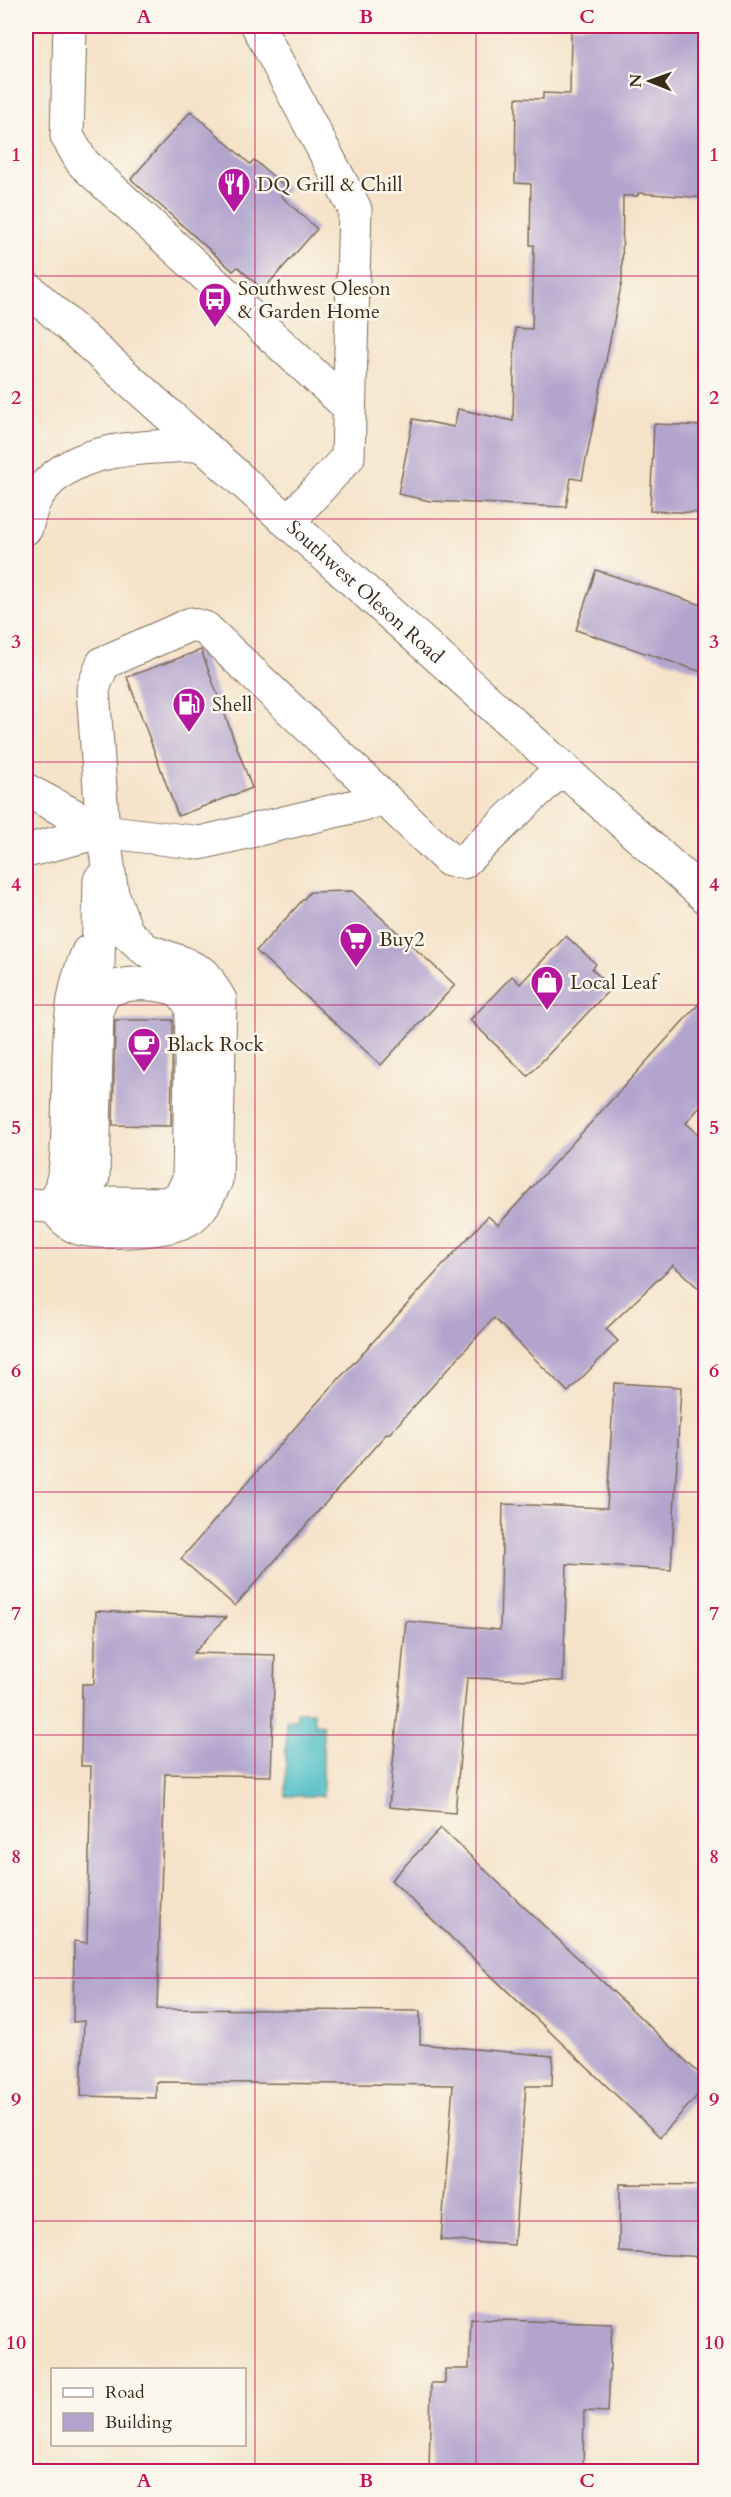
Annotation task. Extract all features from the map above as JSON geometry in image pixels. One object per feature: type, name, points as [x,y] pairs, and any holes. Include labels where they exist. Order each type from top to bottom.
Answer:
[{"type":"main road","points":[[258,26],[355,209],[348,457],[288,522]]},
{"type":"main road","points":[[70,38],[67,136],[82,162],[349,407]]},
{"type":"main road","name":"Southwest Oleson Road","points":[[26,287],[705,897]]},
{"type":"main road","points":[[26,528],[38,494],[57,475],[79,460],[106,453],[201,444]]},
{"type":"main road","points":[[40,1206],[81,1229],[151,1230],[172,1227],[191,1218],[205,1202],[216,1180],[220,1000],[204,974],[183,963],[146,951],[127,933],[110,888],[103,831],[93,689],[103,663],[191,624],[205,628],[449,860],[463,862],[561,769]]},
{"type":"main road","points":[[26,790],[103,831],[200,843],[385,799]]},
{"type":"main road","points":[[26,851],[103,831]]},
{"type":"main road","points":[[40,1206],[84,1189],[93,1177],[98,931],[103,831]]},
{"type":"main road","points":[[40,1206],[67,1171],[71,1027],[75,987],[98,931]]},
{"type":"main road","points":[[40,1206],[96,1208],[114,1203],[166,1204],[180,1197],[189,1180],[192,1008],[182,993],[166,985],[140,984],[118,986],[106,992],[97,1008]]},
{"type":"water","points":[[297,1712],[314,1712],[315,1724],[323,1725],[323,1796],[286,1796],[286,1720],[297,1720]]},
{"type":"building","points":[[571,26],[705,26],[705,198],[638,193],[638,196],[623,196],[622,281],[582,480],[571,478],[566,507],[430,501],[398,494],[413,419],[454,427],[458,409],[513,421],[515,328],[532,329],[534,245],[530,245],[531,184],[515,183],[516,98],[543,99],[543,93],[570,94]]},
{"type":"building","name":"DQ Grill & Chill","points":[[191,111],[250,164],[254,160],[288,189],[281,196],[317,229],[263,290],[238,267],[233,271],[131,179]]},
{"type":"building","points":[[654,424],[705,426],[705,513],[650,511]]},
{"type":"building","points":[[596,570],[705,606],[705,673],[576,630]]},
{"type":"building","name":"Shell","points":[[201,650],[252,788],[178,816],[127,677]]},
{"type":"building","name":"Buy2","points":[[352,891],[455,985],[381,1065],[256,951],[310,892]]},
{"type":"building","name":"Local Leaf","points":[[566,936],[596,964],[592,969],[611,988],[528,1076],[470,1020],[512,976],[520,984]]},
{"type":"building","points":[[705,997],[705,1101],[686,1123],[705,1140],[705,1294],[673,1265],[606,1329],[618,1341],[568,1392],[494,1318],[389,1434],[387,1433],[235,1606],[181,1559],[305,1416],[488,1216],[498,1225]]},
{"type":"building","name":"Black Rock","points":[[115,1020],[173,1020],[171,1126],[113,1125]]},
{"type":"building","points":[[614,1383],[681,1387],[671,1570],[567,1564],[563,1681],[467,1678],[455,1813],[389,1807],[406,1621],[500,1630],[503,1504],[607,1508]]},
{"type":"building","points":[[96,1611],[226,1617],[194,1653],[275,1655],[271,1776],[165,1774],[157,2009],[420,2011],[420,2044],[553,2056],[552,2086],[526,2086],[514,2245],[441,2240],[453,2085],[156,2082],[156,2098],[81,2096],[84,2021],[73,2022],[74,1941],[87,1943],[91,1766],[81,1766],[82,1684],[94,1684]]},
{"type":"building","points":[[441,1828],[705,2079],[705,2087],[660,2137],[391,1880]]},
{"type":"building","points":[[620,2184],[705,2185],[705,2257],[619,2252]]},
{"type":"building","points":[[471,2319],[612,2324],[608,2412],[584,2411],[583,2472],[429,2472],[431,2383],[445,2383],[445,2369],[469,2369]]},
{"type":"place","name":"DQ Grill & Chill","points":[[234,213]]},
{"type":"place","name":"Southwest Oleson & Garden Home","points":[[215,328]]},
{"type":"place","name":"Shell","points":[[189,733]]},
{"type":"place","name":"Buy2","points":[[356,968]]},
{"type":"place","name":"Local Leaf","points":[[547,1011]]},
{"type":"place","name":"Black Rock","points":[[144,1073]]}]
